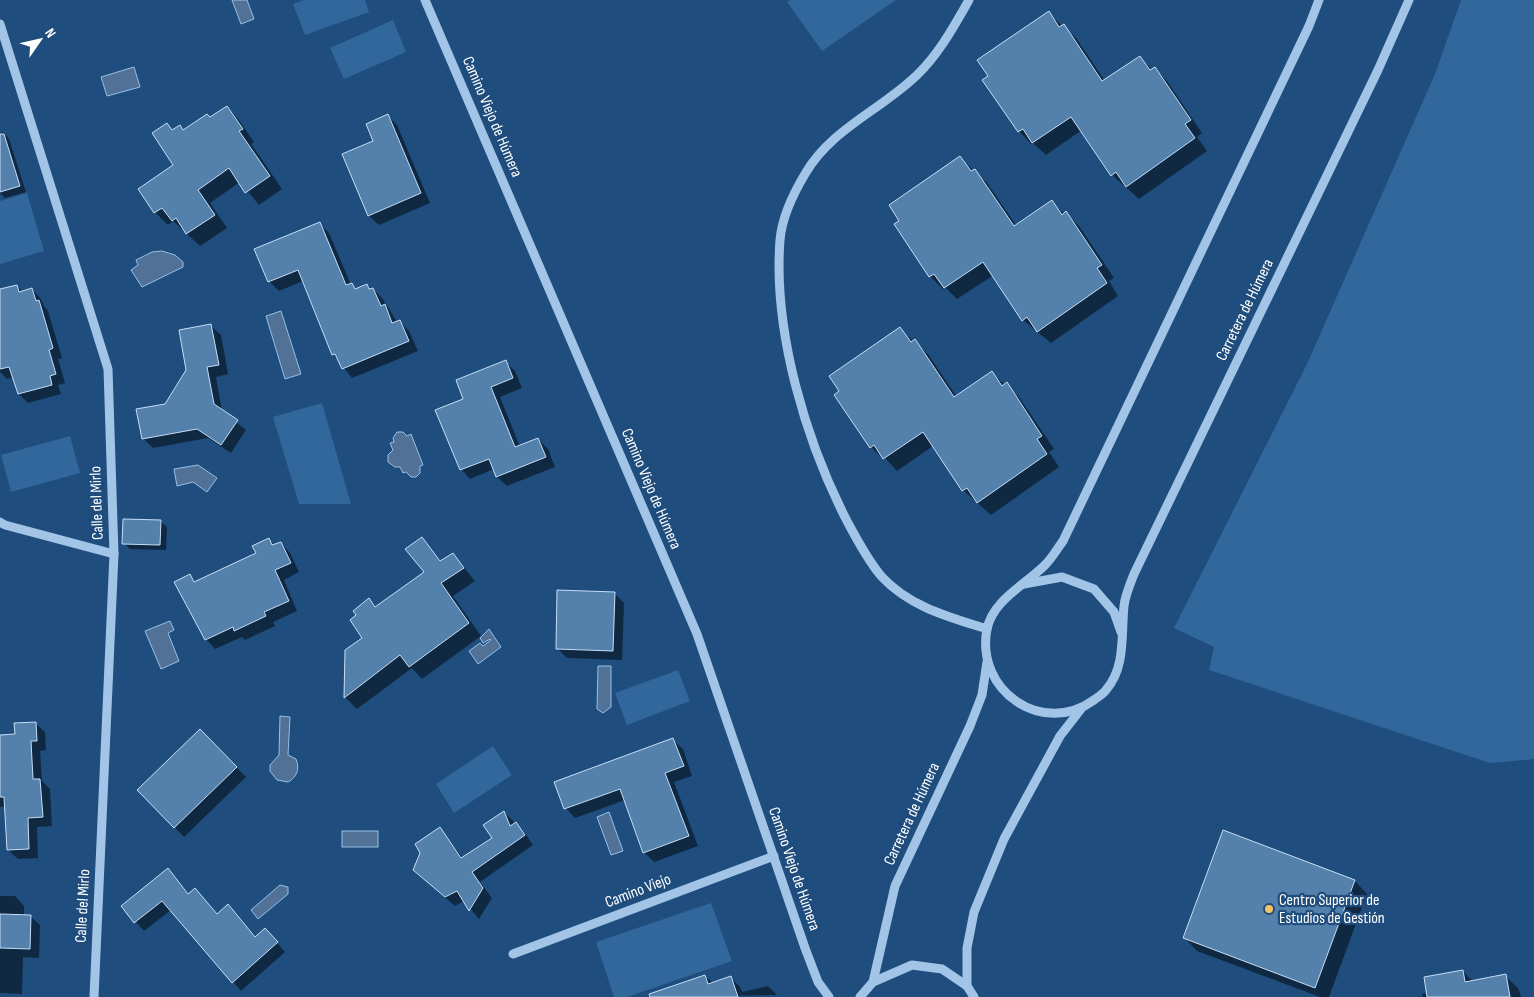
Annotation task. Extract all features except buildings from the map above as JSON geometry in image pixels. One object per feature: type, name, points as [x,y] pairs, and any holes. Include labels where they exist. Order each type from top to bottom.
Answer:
[{"type":"street","name":"Camino Viejo de Húmera","points":[[425,0],[697,634],[818,982],[829,997]]},
{"type":"street","points":[[969,0],[948,36],[918,74],[826,143],[805,172],[790,202],[780,238],[779,292],[797,396],[833,494],[860,546],[882,576],[914,603],[948,617],[987,629]]},
{"type":"street","points":[[1081,709],[1053,715],[1024,707],[1000,688],[987,662],[987,629],[997,607],[1046,564],[1063,541],[1309,26],[1319,0]]},
{"type":"street","name":"Carretera de Húmera","points":[[1122,637],[1124,604],[1134,574],[1374,79],[1409,0]]},
{"type":"street","name":"Calle del Mirlo","points":[[0,24],[108,369],[114,554],[94,997]]},
{"type":"street","points":[[0,522],[5,525],[114,554]]},
{"type":"street","points":[[967,986],[967,948],[974,912],[1004,839],[1060,736],[1081,709],[1106,691],[1120,665],[1122,637],[1114,612],[1094,589],[1062,577],[1022,584]]},
{"type":"street","name":"Carretera de Húmera","points":[[873,982],[895,886],[970,726],[982,696],[987,662]]},
{"type":"street","name":"Camino Viejo","points":[[513,954],[774,856]]},
{"type":"street","points":[[860,997],[873,982],[912,965],[942,969],[967,986],[974,997]]},
{"type":"shaded area","points":[[232,0],[247,0],[254,19],[241,24]]},
{"type":"shaded area","points":[[304,0],[365,0],[369,12],[305,35],[293,4]]},
{"type":"shaded area","points":[[790,0],[896,0],[822,51],[787,2]]},
{"type":"shaded area","points":[[1461,0],[1534,0],[1534,759],[1490,763],[1209,670],[1214,647],[1174,628],[1307,364],[1435,74]]},
{"type":"shaded area","points":[[393,20],[406,52],[344,79],[330,48]]},
{"type":"shaded area","points":[[134,67],[140,87],[107,96],[101,77]]},
{"type":"shaded area","points":[[27,193],[44,251],[0,264],[0,201]]},
{"type":"shaded area","points":[[162,251],[175,255],[183,262],[183,267],[142,287],[131,270],[138,265],[136,260],[152,252]]},
{"type":"shaded area","points":[[281,311],[301,374],[285,379],[266,316]]},
{"type":"shaded area","points":[[322,403],[351,504],[299,504],[273,417]]},
{"type":"shaded area","points":[[397,432],[403,432],[407,436],[411,434],[423,465],[420,466],[420,473],[416,477],[411,477],[406,472],[403,473],[400,467],[395,467],[388,462],[388,455],[393,450],[390,443],[394,442],[393,438]]},
{"type":"shaded area","points":[[70,436],[80,473],[11,492],[1,455]]},
{"type":"shaded area","points":[[198,465],[217,478],[207,492],[193,482],[177,486],[174,469]]},
{"type":"shaded area","points":[[170,621],[174,630],[168,633],[179,661],[161,669],[145,631]]},
{"type":"shaded area","points":[[489,629],[501,647],[478,664],[469,651],[480,643],[483,646],[491,640],[483,643],[480,638]]},
{"type":"shaded area","points":[[598,666],[611,666],[611,707],[603,713],[597,709]]},
{"type":"shaded area","points":[[678,670],[690,701],[627,725],[615,693]]},
{"type":"shaded area","points":[[280,716],[290,717],[288,755],[296,759],[298,766],[296,775],[288,782],[277,780],[270,771],[270,765],[279,755]]},
{"type":"shaded area","points":[[493,746],[512,775],[454,813],[436,784]]},
{"type":"shaded area","points":[[609,812],[623,851],[611,855],[597,817]]},
{"type":"shaded area","points":[[342,831],[378,831],[378,847],[342,847]]},
{"type":"shaded area","points":[[280,885],[288,887],[288,894],[258,919],[251,910]]},
{"type":"shaded area","points":[[711,903],[732,961],[627,997],[614,997],[596,942]]},
{"type":"place","name":"Centro Superior de Estudios de Gestión","points":[[1269,909]]}]
